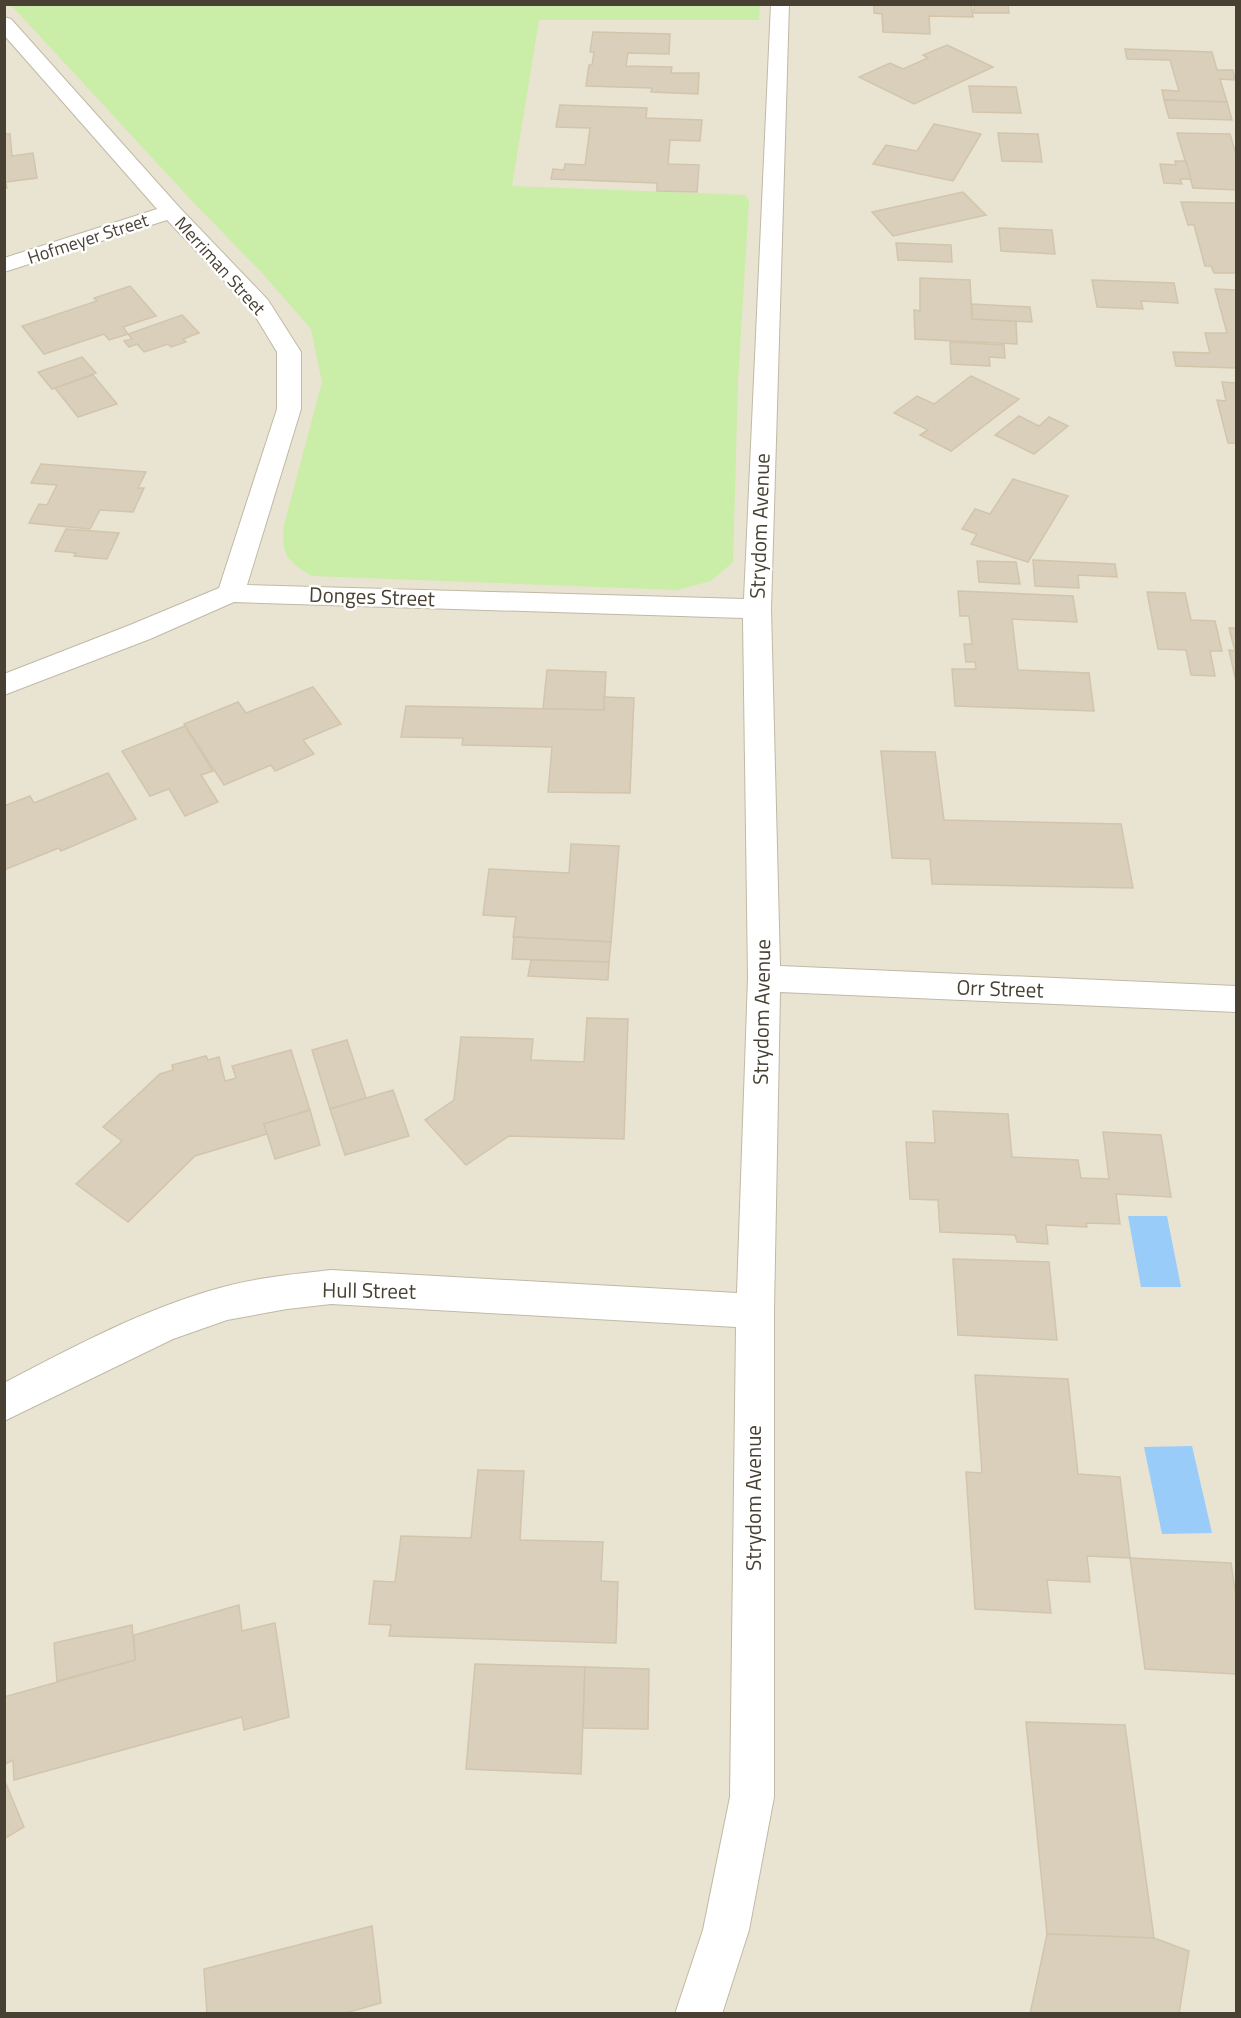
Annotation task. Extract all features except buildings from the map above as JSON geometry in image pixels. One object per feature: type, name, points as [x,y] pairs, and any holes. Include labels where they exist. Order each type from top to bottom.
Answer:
[{"type":"street","name":"Strydom Avenue","points":[[698,2013],[726,1930],[752,1797],[755,1311],[764,978],[757,609],[780,4]]},
{"type":"street","name":"Merriman Street","points":[[4,23],[171,212],[260,305],[289,352],[289,409],[231,593]]},
{"type":"street","name":"Hofmeyer Street","points":[[4,265],[171,212]]},
{"type":"street","name":"Donges Street","points":[[4,686],[148,629],[231,593],[757,609]]},
{"type":"street","name":"Orr Street","points":[[764,978],[1236,999]]},
{"type":"street","name":"Hull Street","points":[[4,1403],[142,1334],[215,1306],[272,1294],[331,1287],[755,1311]]},
{"type":"shaded area","points":[[5,5],[1236,5],[1236,2013],[5,2013]]},
{"type":"green space","points":[[11,5],[760,5],[759,20],[539,20],[512,186],[745,195],[749,201],[738,381],[733,562],[711,581],[677,590],[312,576],[297,566],[285,550],[283,535],[322,382],[311,329],[263,274],[193,202]]},
{"type":"water","points":[[1128,1216],[1167,1216],[1181,1287],[1141,1287]]},
{"type":"water","points":[[1192,1446],[1212,1533],[1162,1534],[1144,1447]]}]
